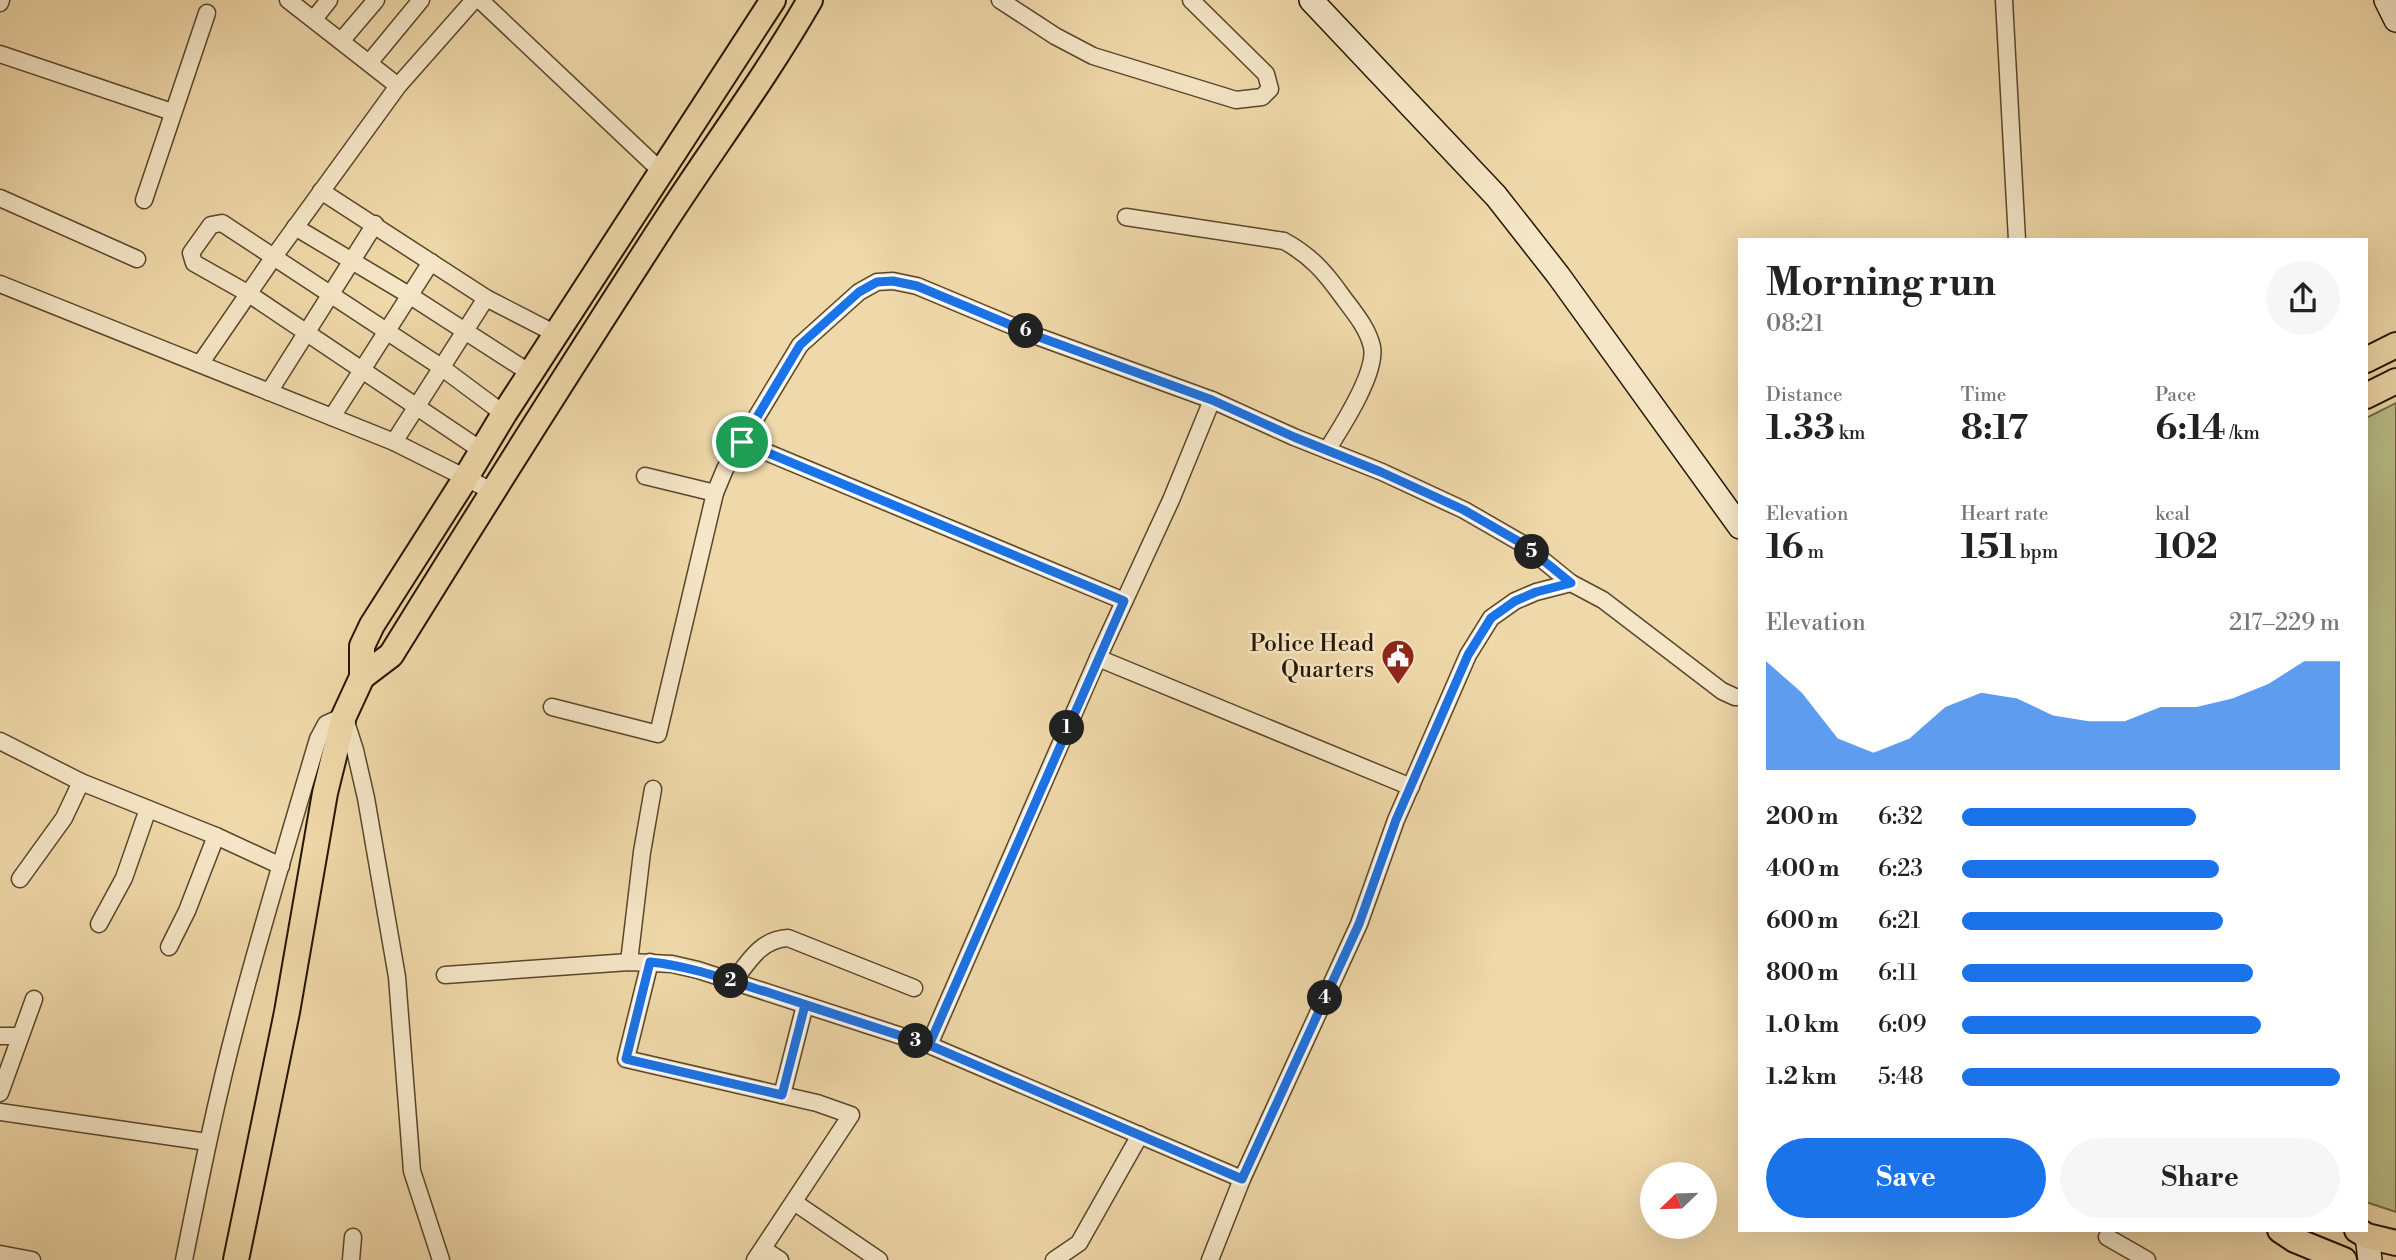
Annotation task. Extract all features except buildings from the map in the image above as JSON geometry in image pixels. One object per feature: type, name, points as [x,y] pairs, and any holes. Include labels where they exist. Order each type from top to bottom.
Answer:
[{"type":"main road","points":[[236,1260],[287,1012],[325,793],[344,716],[362,677],[362,646],[372,625],[481,450],[773,0]]},
{"type":"main road","points":[[362,677],[391,655],[492,491],[684,193],[789,37],[810,0]]},
{"type":"main road","points":[[2368,359],[2396,345]]},
{"type":"main road","points":[[2368,395],[2396,381]]},
{"type":"main road","points":[[2283,1232],[2295,1240],[2344,1260]]},
{"type":"main road","points":[[2365,1242],[2396,1243]]},
{"type":"street","points":[[288,0],[398,86]]},
{"type":"street","points":[[314,19],[329,0]]},
{"type":"street","points":[[342,40],[376,0]]},
{"type":"street","points":[[369,63],[421,0]]},
{"type":"street","points":[[200,363],[398,86],[474,0]]},
{"type":"street","points":[[480,0],[662,172]]},
{"type":"street","points":[[1000,0],[1021,4],[1055,37],[1093,56],[1236,100],[1262,97],[1270,89],[1266,75],[1191,0]]},
{"type":"street","points":[[1311,0],[1496,196],[1558,275],[1738,524]]},
{"type":"street","points":[[2004,0],[2017,238]]},
{"type":"street","points":[[144,200],[207,13]]},
{"type":"street","points":[[0,54],[172,112]]},
{"type":"street","points":[[321,191],[486,298],[556,334]]},
{"type":"street","points":[[0,198],[137,259]]},
{"type":"street","points":[[1126,217],[1284,241],[1304,252],[1329,278],[1361,323],[1373,349],[1369,372],[1351,412],[1327,450]]},
{"type":"street","points":[[481,450],[306,331],[194,262],[191,253],[211,225],[218,222],[441,368],[504,414]]},
{"type":"street","points":[[269,392],[375,224]]},
{"type":"street","points":[[295,227],[409,295],[530,373]]},
{"type":"street","points":[[332,416],[431,262]]},
{"type":"street","points":[[552,707],[658,734],[715,493],[725,469],[800,345],[859,292],[877,282],[893,281],[917,286],[1039,337],[1212,400],[1464,510],[1523,544],[1571,583],[1603,600],[1722,691],[1738,697]]},
{"type":"street","points":[[0,284],[394,442],[492,491]]},
{"type":"street","points":[[394,442],[486,298]]},
{"type":"street","points":[[929,1045],[1098,658],[1171,500],[1212,400]]},
{"type":"street","points":[[742,442],[1124,601]]},
{"type":"street","points":[[645,476],[715,493]]},
{"type":"street","points":[[1210,1260],[1242,1179],[1359,924],[1396,820],[1468,655],[1491,618],[1515,601],[1536,592],[1571,583]]},
{"type":"street","points":[[1098,658],[1411,787]]},
{"type":"street","points":[[184,1260],[208,1142],[237,1022],[318,739],[326,724],[344,716],[366,798],[397,977],[412,1171],[439,1255]]},
{"type":"street","points":[[0,741],[81,782],[216,836],[281,866]]},
{"type":"street","points":[[20,880],[64,818],[81,782]]},
{"type":"street","points":[[629,962],[638,879],[653,789]]},
{"type":"street","points":[[99,924],[124,878],[148,809]]},
{"type":"street","points":[[169,947],[187,911],[216,836]]},
{"type":"street","points":[[733,982],[757,951],[778,938],[788,938],[915,988]]},
{"type":"street","points":[[445,975],[629,962],[650,962],[698,970],[929,1045],[1242,1179]]},
{"type":"street","points":[[650,962],[626,1059],[817,1103],[851,1115],[759,1254],[780,1260]]},
{"type":"street","points":[[0,1093],[34,999]]},
{"type":"street","points":[[782,1095],[805,1005]]},
{"type":"street","points":[[0,1036],[20,1036]]},
{"type":"street","points":[[0,1112],[208,1142]]},
{"type":"street","points":[[1054,1260],[1079,1243],[1140,1135]]},
{"type":"street","points":[[794,1202],[879,1260]]},
{"type":"street","points":[[351,1260],[353,1237]]},
{"type":"street","points":[[2107,1237],[2147,1260]]},
{"type":"street","points":[[2,1256],[32,1260]]},
{"type":"green space","points":[[2396,403],[2396,1212],[2368,1203],[2368,417]]},
{"type":"place","name":"Police Head Quarters","points":[[1398,686]]},
{"type":"route","points":[[742,442],[800,345],[859,292],[877,282],[893,281],[917,286],[1039,337],[1212,400],[1381,472],[1464,510],[1523,544],[1571,583],[1536,592],[1515,601],[1491,618],[1468,655],[1396,820],[1359,924],[1242,1179],[929,1045],[805,1005],[782,1095],[626,1059],[650,962],[698,970],[929,1045],[1124,601],[742,442]]}]
